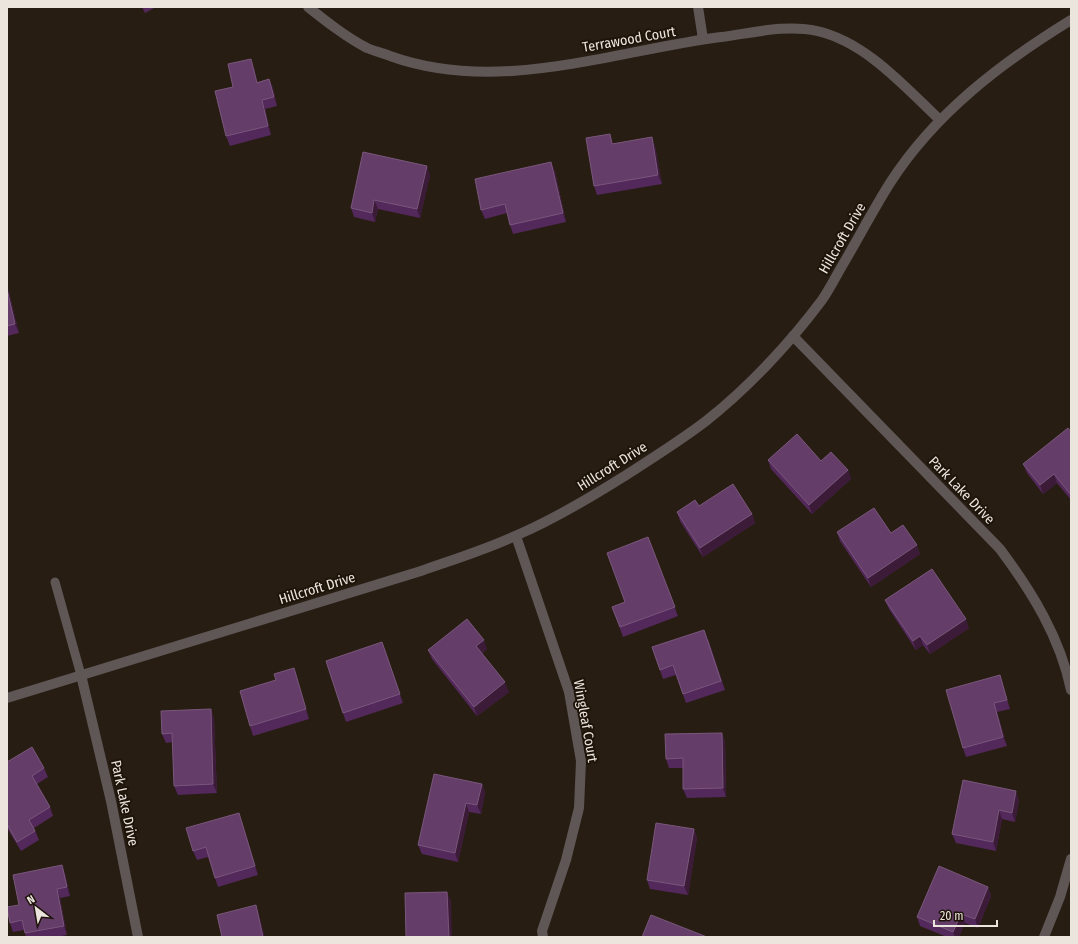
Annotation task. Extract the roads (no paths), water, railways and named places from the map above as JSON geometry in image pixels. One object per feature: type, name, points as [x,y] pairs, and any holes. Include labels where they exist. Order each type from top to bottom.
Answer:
[{"type":"street","name":"Terrawood Court","points":[[308,7],[331,25],[368,48],[434,69],[481,73],[549,67],[703,39],[793,28],[817,31],[845,41],[875,61],[940,120]]},
{"type":"street","points":[[698,7],[703,39]]},
{"type":"street","name":"Hillcroft Drive","points":[[7,698],[421,571],[516,536],[592,496],[707,420],[750,380],[793,336],[823,298],[891,182],[940,120],[980,83],[1024,49],[1071,20]]},
{"type":"street","name":"Park Lake Drive","points":[[793,336],[1000,549],[1028,586],[1051,629],[1068,674],[1071,690]]},
{"type":"street","name":"Wingleaf Court","points":[[516,536],[569,692],[581,761],[579,808],[566,860],[542,931],[542,937]]},
{"type":"street","name":"Park Lake Drive","points":[[81,675],[111,801],[138,937]]},
{"type":"street","points":[[1044,937],[1060,897],[1071,859]]},
{"type":"lane","points":[[55,582],[81,675]]}]
